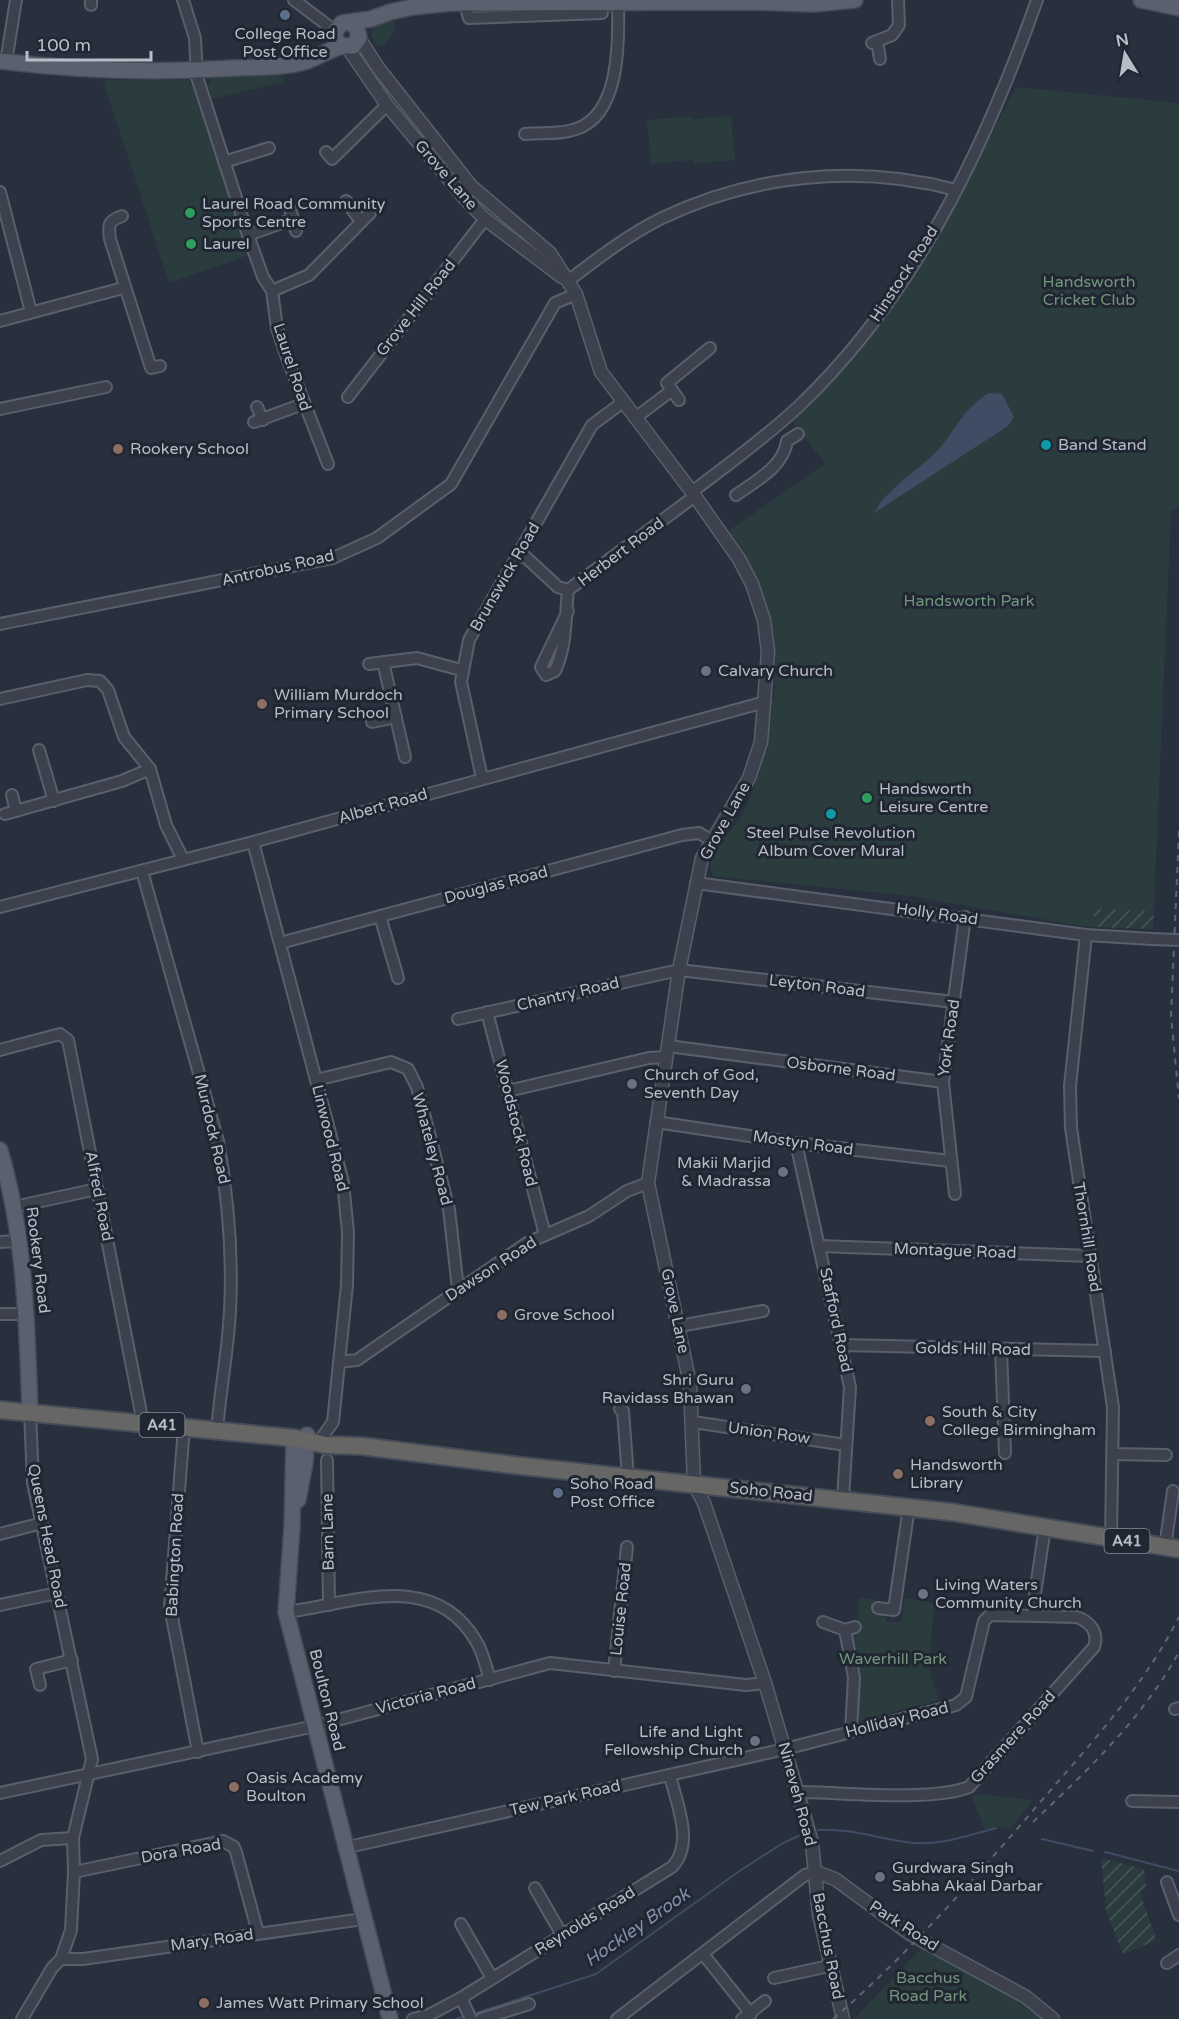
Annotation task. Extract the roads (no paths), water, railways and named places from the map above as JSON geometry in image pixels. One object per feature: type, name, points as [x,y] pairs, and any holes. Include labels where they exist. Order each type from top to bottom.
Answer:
[{"type":"highway","name":"A41","points":[[0,1410],[30,1411]]},
{"type":"highway","name":"Soho Road","points":[[30,1411],[217,1431],[308,1438],[628,1477],[843,1499],[1045,1527],[1172,1548]]},
{"type":"main road","points":[[1141,0],[1179,8]]},
{"type":"main road","points":[[3,61],[147,71],[287,65],[305,62],[324,51],[344,33],[390,12],[413,7],[472,2],[618,4],[846,1]]},
{"type":"main road","name":"Rookery Road","points":[[0,1150],[4,1178],[14,1207],[27,1314],[30,1411]]},
{"type":"main road","name":"Boulton Road","points":[[308,1438],[292,1527],[286,1612],[344,1848],[390,2019]]},
{"type":"street","points":[[3,61],[16,0]]},
{"type":"street","name":"Laurel Road","points":[[183,0],[195,38],[196,70],[224,162],[263,277],[272,291],[277,328],[303,404],[328,464]]},
{"type":"street","points":[[294,0],[310,4],[344,33]]},
{"type":"street","points":[[880,59],[874,42],[892,35],[899,25],[898,0]]},
{"type":"street","name":"Hinstock Road","points":[[694,494],[776,427],[866,333],[917,259],[956,190],[1008,82],[1037,0]]},
{"type":"street","points":[[472,2],[469,18],[602,13]]},
{"type":"street","points":[[525,134],[562,133],[579,129],[603,109],[611,91],[615,70],[618,4]]},
{"type":"street","name":"Grove Lane","points":[[344,33],[387,105],[466,200],[485,219],[568,281]]},
{"type":"street","name":"Grove Lane","points":[[344,33],[379,69],[471,186],[550,253],[576,294],[601,372],[694,494],[739,559],[758,600],[768,652],[765,702],[756,761],[702,858],[679,970],[648,1183],[690,1384],[694,1484]]},
{"type":"street","points":[[326,152],[332,159],[351,130],[387,105]]},
{"type":"street","points":[[224,162],[269,147]]},
{"type":"street","points":[[568,281],[610,249],[662,218],[712,198],[751,186],[841,175],[915,179],[956,190]]},
{"type":"street","points":[[0,192],[31,312]]},
{"type":"street","points":[[346,201],[360,220]]},
{"type":"street","points":[[248,235],[295,225],[290,208]]},
{"type":"street","points":[[272,291],[309,275],[327,260],[360,220],[369,213]]},
{"type":"street","points":[[122,216],[111,220],[108,226],[123,288],[151,368],[160,366]]},
{"type":"street","name":"Grove Hill Road","points":[[348,397],[485,219]]},
{"type":"street","points":[[0,321],[123,288]]},
{"type":"street","name":"Antrobus Road","points":[[0,624],[333,558],[377,538],[414,514],[451,484],[555,303],[576,294]]},
{"type":"street","points":[[635,418],[675,396],[667,383],[710,348]]},
{"type":"street","points":[[0,409],[106,387]]},
{"type":"street","name":"Brunswick Road","points":[[482,778],[462,700],[461,670],[469,640],[592,425],[623,402]]},
{"type":"street","points":[[257,407],[258,421],[303,404]]},
{"type":"street","points":[[776,427],[788,441]]},
{"type":"street","points":[[736,495],[773,469],[786,450],[788,441],[798,435]]},
{"type":"street","name":"Herbert Road","points":[[519,551],[558,587],[568,590],[694,494]]},
{"type":"street","points":[[568,590],[568,611],[559,663],[555,672],[546,675],[541,667],[568,611]]},
{"type":"street","points":[[369,664],[417,658],[461,670]]},
{"type":"street","points":[[383,662],[405,757]]},
{"type":"street","points":[[0,699],[87,680],[100,681],[108,690],[124,738],[150,769],[166,825],[183,859]]},
{"type":"street","name":"Albert Road","points":[[0,907],[253,842],[765,702]]},
{"type":"street","points":[[372,722],[396,717]]},
{"type":"street","points":[[39,750],[54,801]]},
{"type":"street","points":[[5,814],[54,801],[150,769]]},
{"type":"street","points":[[12,795],[16,811]]},
{"type":"street","name":"Douglas Road","points":[[280,943],[682,835],[699,833],[711,840]]},
{"type":"street","name":"Linwood Road","points":[[253,842],[343,1182],[348,1232],[347,1285],[333,1422],[308,1438]]},
{"type":"street","name":"Murdock Road","points":[[142,871],[218,1141],[226,1185],[230,1241],[230,1312],[217,1431]]},
{"type":"street","name":"Holly Road","points":[[696,883],[1086,935],[1179,940]]},
{"type":"street","points":[[380,916],[398,978]]},
{"type":"street","name":"York Road","points":[[955,1194],[943,1082],[964,917]]},
{"type":"street","name":"Thornhill Road","points":[[1086,935],[1070,1086],[1071,1128],[1113,1407],[1111,1539]]},
{"type":"street","name":"Leyton Road","points":[[679,970],[954,1002]]},
{"type":"street","name":"Chantry Road","points":[[458,1019],[679,970]]},
{"type":"street","name":"Woodstock Road","points":[[488,1012],[545,1235]]},
{"type":"street","name":"Alfred Road","points":[[0,1050],[60,1034],[68,1040],[143,1423]]},
{"type":"street","name":"Osborne Road","points":[[508,1091],[649,1058],[668,1051],[943,1082]]},
{"type":"street","name":"Whateley Road","points":[[316,1080],[391,1062],[408,1069],[417,1087],[449,1209],[458,1289]]},
{"type":"street","name":"Mostyn Road","points":[[656,1122],[796,1143],[950,1161]]},
{"type":"street","name":"Stafford Road","points":[[796,1143],[850,1387],[843,1499]]},
{"type":"street","name":"Dawson Road","points":[[339,1362],[357,1360],[527,1243],[589,1216],[627,1191],[648,1183]]},
{"type":"street","points":[[14,1207],[97,1189]]},
{"type":"street","points":[[0,1242],[18,1240]]},
{"type":"street","name":"Montague Road","points":[[819,1246],[1090,1256]]},
{"type":"street","points":[[679,1326],[763,1311]]},
{"type":"street","points":[[0,1314],[27,1314]]},
{"type":"street","name":"Golds Hill Road","points":[[842,1345],[1001,1351],[1105,1351]]},
{"type":"street","points":[[1001,1351],[1005,1453]]},
{"type":"street","points":[[620,1409],[623,1411],[626,1432],[628,1477]]},
{"type":"street","name":"Queens Head Road","points":[[22,2019],[52,1968],[61,1959],[71,1930],[73,1839],[92,1759],[33,1483],[30,1411]]},
{"type":"street","name":"Union Row","points":[[693,1422],[846,1445]]},
{"type":"street","name":"Babington Road","points":[[184,1427],[170,1607],[198,1752]]},
{"type":"street","points":[[1113,1454],[1166,1454]]},
{"type":"street","name":"Barn Lane","points":[[327,1460],[329,1605]]},
{"type":"street","name":"Nineveh Road","points":[[694,1484],[705,1503],[765,1683],[812,1843],[816,1872]]},
{"type":"street","points":[[1172,1548],[1173,1491]]},
{"type":"street","points":[[878,1608],[894,1610],[909,1507]]},
{"type":"street","points":[[0,1534],[42,1524]]},
{"type":"street","points":[[1034,1616],[1034,1601],[1045,1527]]},
{"type":"street","name":"Louise Road","points":[[614,1671],[627,1547]]},
{"type":"street","points":[[0,1605],[57,1593]]},
{"type":"street","points":[[286,1612],[397,1595],[435,1603],[458,1618],[468,1629],[478,1643],[490,1680]]},
{"type":"street","name":"Holliday Road","points":[[785,1749],[963,1701],[986,1618],[994,1614],[1034,1616]]},
{"type":"street","name":"Grasmere Road","points":[[798,1792],[921,1794],[958,1791],[969,1787],[1094,1647],[1096,1637],[1094,1629],[1084,1620],[1034,1616]]},
{"type":"street","points":[[823,1622],[850,1629],[854,1677],[850,1731]]},
{"type":"street","points":[[40,1685],[31,1669],[72,1660]]},
{"type":"street","name":"Victoria Road","points":[[0,1792],[315,1726],[550,1663],[746,1685],[765,1683]]},
{"type":"street","name":"Tew Park Road","points":[[344,1848],[785,1749]]},
{"type":"street","name":"Reynolds Road","points":[[413,2019],[429,2015],[461,1998],[672,1867],[678,1861],[684,1840],[670,1775]]},
{"type":"street","points":[[1132,1801],[1179,1802]]},
{"type":"street","points":[[0,1861],[41,1840],[73,1839]]},
{"type":"street","name":"Dora Road","points":[[74,1872],[223,1841],[229,1843],[236,1852],[258,1933]]},
{"type":"street","points":[[617,2019],[805,1875],[816,1872]]},
{"type":"street","name":"Bacchus Road","points":[[816,1872],[819,1914],[829,1966],[843,2019]]},
{"type":"street","name":"Park Road","points":[[816,1872],[835,1879],[910,1934],[1026,1996],[1053,2019]]},
{"type":"street","points":[[1167,1882],[1179,1915]]},
{"type":"street","points":[[535,1888],[562,1935]]},
{"type":"street","name":"Mary Road","points":[[61,1959],[76,1960],[363,1919]]},
{"type":"street","points":[[461,1924],[492,1978]]},
{"type":"street","points":[[703,1954],[746,2016],[765,2001]]},
{"type":"street","points":[[1167,1963],[1179,1955]]},
{"type":"street","points":[[774,1978],[829,1966]]},
{"type":"street","points":[[461,1998],[471,2019]]},
{"type":"street","points":[[481,2019],[528,2008]]},
{"type":"water","points":[[989,393],[1002,394],[1014,417],[1008,426],[874,513],[895,487],[937,451],[965,413]]},
{"type":"waterway","name":"Hockley Brook","points":[[818,1830],[840,1830],[906,1842],[929,1843],[952,1840],[996,1828]]},
{"type":"waterway","name":"Hockley Brook","points":[[473,2014],[596,1974],[738,1872],[783,1843],[803,1834]]},
{"type":"waterway","name":"Hockley Brook","points":[[1042,1839],[1093,1851]]},
{"type":"waterway","name":"Hockley Brook","points":[[1105,1852],[1179,1871]]},
{"type":"waterway","name":"Hockley Brook","points":[[456,2019],[465,2016]]},
{"type":"railway","points":[[1179,831],[1171,1016],[1179,1099]]},
{"type":"railway","points":[[833,2019],[891,1966],[945,1910],[1085,1751],[1152,1664],[1179,1617]]},
{"type":"railway","points":[[1033,1822],[1113,1743],[1148,1700],[1179,1652]]},
{"type":"place","name":"College Road Post Office","points":[[285,15]]},
{"type":"place","name":"Laurel Road Community Sports Centre","points":[[190,213]]},
{"type":"place","name":"Laurel","points":[[191,244]]},
{"type":"place","name":"Band Stand","points":[[1046,445]]},
{"type":"place","name":"Rookery School","points":[[118,449]]},
{"type":"place","name":"Calvary Church","points":[[706,671]]},
{"type":"place","name":"William Murdoch Primary School","points":[[262,704]]},
{"type":"place","name":"Handsworth Leisure Centre","points":[[867,798]]},
{"type":"place","name":"Steel Pulse Revolution Album Cover Mural","points":[[831,814]]},
{"type":"place","name":"Church of God, Seventh Day","points":[[632,1084]]},
{"type":"place","name":"Makii Marjid & Madrassa","points":[[783,1172]]},
{"type":"place","name":"Grove School","points":[[502,1315]]},
{"type":"place","name":"Shri Guru Ravidass Bhawan","points":[[746,1389]]},
{"type":"place","name":"South & City College Birmingham","points":[[930,1421]]},
{"type":"place","name":"Handsworth Library","points":[[898,1474]]},
{"type":"place","name":"Soho Road Post Office","points":[[558,1493]]},
{"type":"place","name":"Living Waters Community Church","points":[[923,1594]]},
{"type":"place","name":"Life and Light Fellowship Church","points":[[755,1741]]},
{"type":"place","name":"Oasis Academy Boulton","points":[[234,1787]]},
{"type":"place","name":"Gurdwara Singh Sabha Akaal Darbar","points":[[880,1877]]},
{"type":"place","name":"James Watt Primary School","points":[[204,2003]]},
{"type":"park label","name":"Handsworth Cricket Club","points":[[1089,291]]},
{"type":"park label","name":"Handsworth Park","points":[[969,601]]},
{"type":"park label","name":"Waverhill Park","points":[[893,1659]]},
{"type":"park label","name":"Bacchus Road Park","points":[[928,1987]]}]
